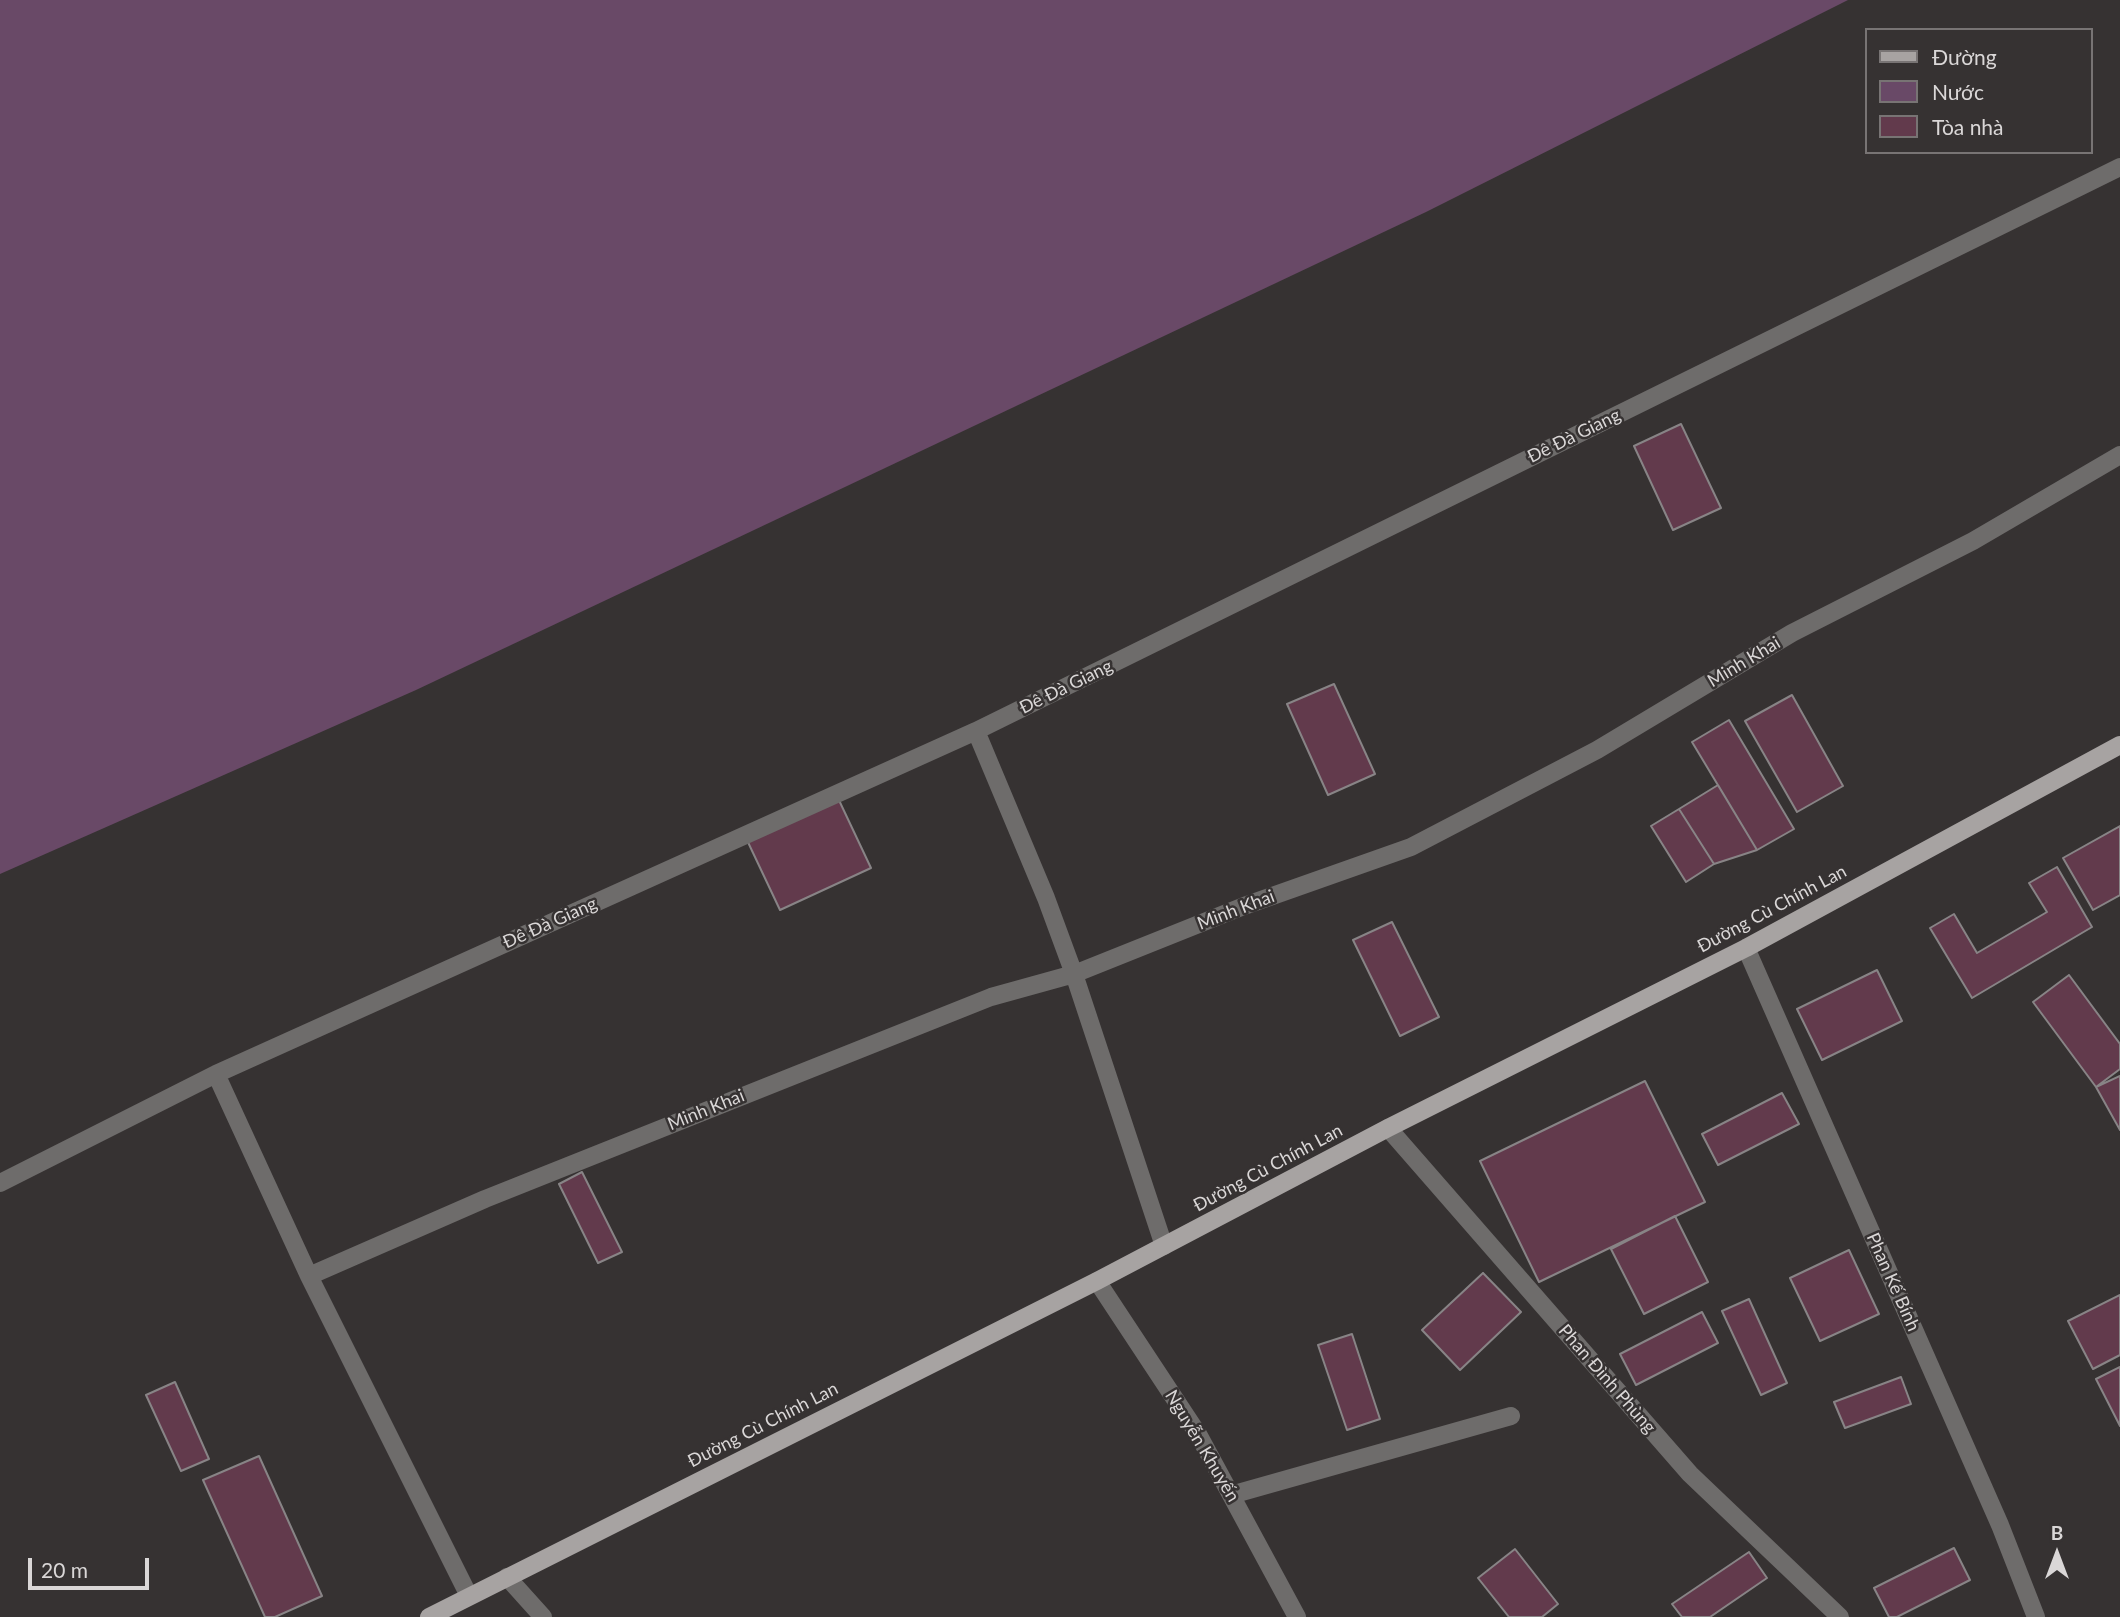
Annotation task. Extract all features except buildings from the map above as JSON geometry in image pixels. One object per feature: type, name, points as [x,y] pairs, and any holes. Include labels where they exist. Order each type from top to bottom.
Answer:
[{"type":"main road","name":"Đường Cù Chính Lan","points":[[429,1617],[1097,1281],[1388,1128],[1746,948],[2120,745]]},
{"type":"street","name":"Đê Đà Giang","points":[[0,1183],[216,1074],[976,731],[2120,167]]},
{"type":"street","name":"Minh Khai","points":[[309,1276],[485,1199],[965,1007],[1074,974],[1244,906],[1412,846],[1597,750],[1792,633],[1973,541],[2120,455]]},
{"type":"street","points":[[976,731],[1046,898],[1074,974],[1164,1246]]},
{"type":"street","name":"Phan Kế Bính","points":[[1746,948],[2000,1525],[2036,1617]]},
{"type":"street","points":[[216,1074],[309,1276],[469,1596]]},
{"type":"street","name":"Phan Đình Phùng","points":[[1388,1128],[1690,1474],[1840,1617]]},
{"type":"street","name":"Nguyễn Khuyến","points":[[1097,1281],[1198,1434],[1297,1617]]},
{"type":"street","points":[[1231,1495],[1511,1416]]},
{"type":"street","points":[[507,1577],[543,1617]]},
{"type":"water","points":[[0,0],[1848,0],[1426,212],[416,690],[0,874]]}]
